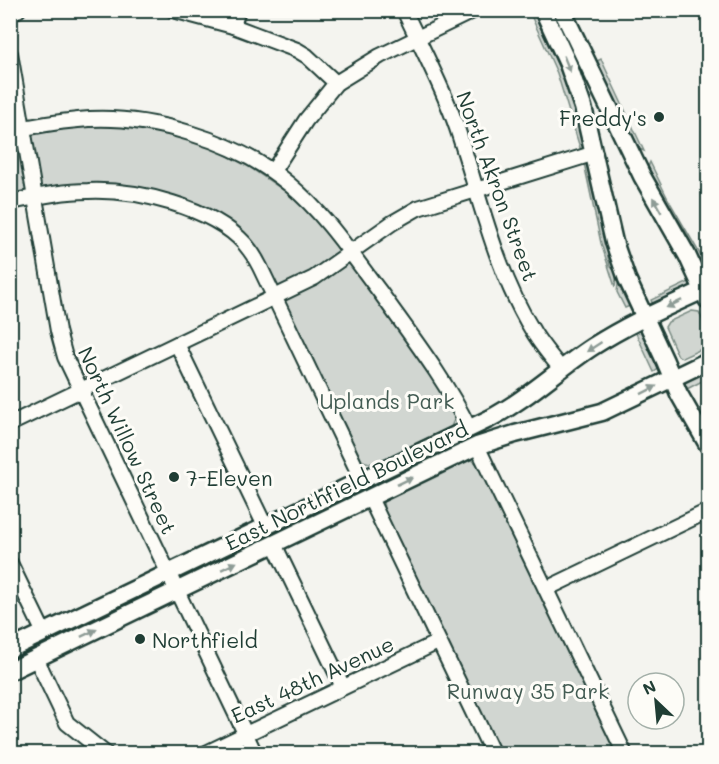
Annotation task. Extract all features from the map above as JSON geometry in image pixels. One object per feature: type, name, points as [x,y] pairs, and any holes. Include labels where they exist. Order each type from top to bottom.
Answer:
[{"type":"main road","points":[[543,10],[576,85],[614,242],[627,279],[684,405],[708,445]]},
{"type":"main road","points":[[562,10],[648,188],[707,293]]},
{"type":"main road","name":"East Northfield Boulevard","points":[[10,649],[511,408],[599,343],[645,318],[707,293]]},
{"type":"main road","name":"East Northfield Boulevard","points":[[10,671],[477,446],[515,434],[591,416],[618,406],[708,361]]},
{"type":"street","points":[[10,12],[18,10]]},
{"type":"street","points":[[173,10],[233,26],[297,50],[307,56],[336,83]]},
{"type":"street","points":[[233,26],[238,10]]},
{"type":"street","name":"North Akron Street","points":[[404,10],[444,95],[500,264],[533,332],[562,370]]},
{"type":"street","points":[[273,171],[306,120],[336,83],[380,56],[475,10]]},
{"type":"street","name":"North Willow Street","points":[[10,53],[17,129],[36,198],[60,341],[65,357],[255,753]]},
{"type":"street","points":[[17,129],[78,120],[112,119],[184,132],[246,156],[273,171],[291,185],[333,228],[443,379],[469,428]]},
{"type":"street","points":[[10,424],[314,278],[392,223],[418,208],[594,153]]},
{"type":"street","points":[[10,202],[86,190],[145,195],[192,211],[219,225],[243,242],[275,297],[362,480]]},
{"type":"street","points":[[177,344],[265,526]]},
{"type":"street","points":[[477,446],[625,753]]},
{"type":"street","points":[[370,498],[493,753]]},
{"type":"street","points":[[546,590],[708,511]]},
{"type":"street","points":[[274,544],[343,687]]},
{"type":"street","points":[[10,563],[44,633]]},
{"type":"street","name":"East 48th Avenue","points":[[204,753],[438,642]]},
{"type":"street","points":[[36,658],[67,723],[106,753]]},
{"type":"green space","points":[[529,11],[533,11],[563,77],[585,147],[581,151],[557,73]]},
{"type":"green space","points":[[601,59],[644,151],[639,149],[597,61]]},
{"type":"green space","name":"Uplands Park","points":[[79,124],[138,127],[170,134],[213,148],[249,167],[289,194],[318,221],[441,385],[456,415],[451,427],[373,464],[359,460],[256,251],[180,200],[145,189],[106,185],[11,195],[10,135]]},
{"type":"green space","points":[[650,162],[668,199],[704,261],[696,257],[688,235],[648,167]]},
{"type":"green space","points":[[584,163],[588,165],[610,266],[617,273],[615,287],[601,243]]},
{"type":"green space","points":[[619,276],[632,305],[625,308],[617,292]]},
{"type":"green space","points":[[693,280],[695,286],[653,305],[651,300]]},
{"type":"green space","points":[[692,311],[699,312],[708,332],[708,346],[682,358],[678,356],[665,327],[668,322]]},
{"type":"green space","points":[[643,328],[660,368],[654,372],[634,329]]},
{"type":"green space","points":[[708,367],[708,378],[685,390],[683,380]]},
{"type":"green space","name":"Runway 35 Park","points":[[471,459],[478,465],[616,753],[501,753],[384,509],[383,501],[388,495],[462,460]]},
{"type":"place","name":"Freddy's","points":[[659,117]]},
{"type":"place","name":"7-Eleven","points":[[174,477]]},
{"type":"place","name":"Northfield","points":[[140,639]]}]
